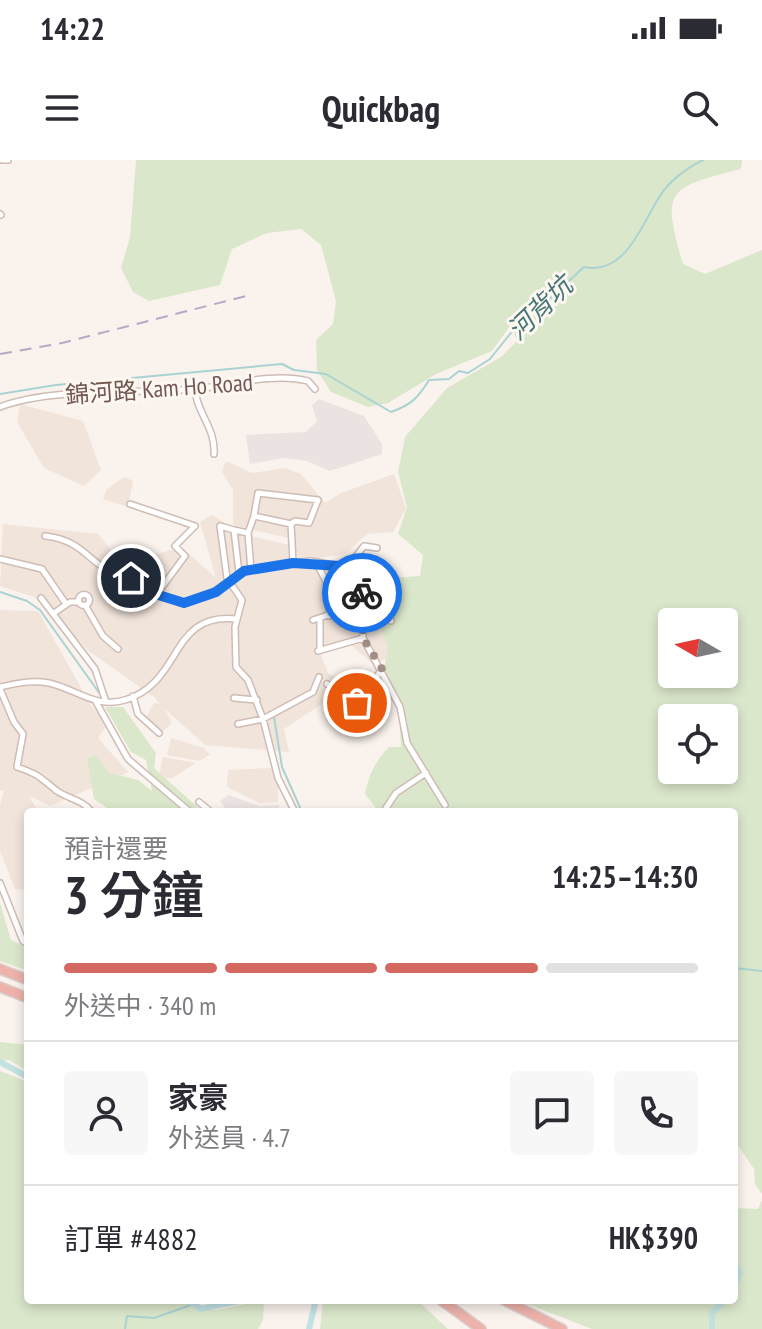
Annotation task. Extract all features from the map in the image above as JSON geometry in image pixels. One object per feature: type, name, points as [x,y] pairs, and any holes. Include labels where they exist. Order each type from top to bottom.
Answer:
[{"type":"highway","points":[[0,969],[24,978]]},
{"type":"highway","points":[[0,987],[24,996]]},
{"type":"highway","points":[[447,1304],[481,1329]]},
{"type":"highway","points":[[512,1304],[562,1329]]},
{"type":"street","points":[[2,160],[8,160]]},
{"type":"street","name":"錦河路 Kam Ho Road","points":[[0,407],[42,398],[195,389],[293,379],[308,381],[315,389]]},
{"type":"street","points":[[195,389],[195,400],[211,425],[214,454]]},
{"type":"street","points":[[251,570],[248,533],[258,493],[318,500],[309,523],[295,521],[291,524],[254,516]]},
{"type":"street","points":[[130,504],[195,526],[175,546],[185,556],[156,595]]},
{"type":"street","points":[[291,524],[293,563]]},
{"type":"street","points":[[248,533],[220,526],[229,583],[241,597],[242,611],[237,619],[236,667],[247,677],[257,700],[278,778],[293,808]]},
{"type":"street","points":[[234,530],[239,573]]},
{"type":"street","points":[[45,536],[68,539],[97,567],[131,578],[154,572],[162,584]]},
{"type":"street","points":[[347,568],[364,546],[377,548]]},
{"type":"street","points":[[0,559],[42,569],[66,604]]},
{"type":"street","points":[[131,578],[130,586],[180,603],[190,603],[229,583],[239,573],[293,563],[316,562],[347,568],[364,577],[361,604],[363,638],[400,707],[407,743],[445,805]]},
{"type":"street","points":[[316,562],[330,589],[329,616]]},
{"type":"street","points":[[41,598],[95,669],[106,702]]},
{"type":"street","points":[[54,613],[66,604],[82,604],[103,636],[118,649]]},
{"type":"street","points":[[361,604],[316,620],[319,650],[363,638]]},
{"type":"street","points":[[362,613],[391,621]]},
{"type":"street","points":[[88,808],[58,792],[42,775],[17,767],[23,734],[14,722],[0,688],[24,681],[48,683],[96,702],[133,696],[164,674],[188,632],[212,620],[237,619]]},
{"type":"street","points":[[327,684],[357,703],[382,669]]},
{"type":"street","points":[[238,724],[263,719],[313,692],[319,677]]},
{"type":"street","points":[[133,696],[138,714],[159,733]]},
{"type":"street","points":[[234,698],[257,700]]},
{"type":"street","points":[[96,702],[128,759],[185,808]]},
{"type":"street","points":[[386,808],[396,793],[426,773]]},
{"type":"street","points":[[199,802],[206,808]]},
{"type":"street","points":[[0,883],[24,942]]},
{"type":"shaded area","points":[[319,399],[364,416],[382,444],[382,454],[330,471],[307,461],[284,458],[250,464],[246,435],[306,432],[317,421],[312,405]]},
{"type":"shaded area","points":[[20,404],[83,421],[101,470],[84,486],[44,468],[17,422]]},
{"type":"shaded area","points":[[226,461],[252,473],[285,468],[301,474],[325,503],[341,493],[394,474],[406,508],[393,532],[367,534],[345,554],[299,561],[292,539],[233,525],[233,490],[222,472]]},
{"type":"shaded area","points":[[124,477],[133,481],[128,507],[103,499],[107,489]]},
{"type":"shaded area","points":[[212,515],[243,534],[289,545],[297,562],[343,572],[366,583],[367,600],[391,647],[391,656],[374,665],[349,643],[319,650],[328,673],[375,701],[372,718],[325,702],[284,729],[289,752],[205,745],[165,709],[172,723],[163,731],[145,719],[154,703],[160,704],[154,697],[90,652],[34,597],[0,586],[3,524],[98,534],[111,550],[115,567],[170,550],[187,552],[216,578],[200,522]]},
{"type":"shaded area","points":[[0,610],[38,611],[90,704],[107,725],[98,738],[128,772],[50,806],[29,796],[36,808],[24,808],[24,890],[15,889],[0,851],[0,805],[4,791],[0,790]]},
{"type":"shaded area","points":[[171,738],[204,748],[210,755],[199,761],[167,755]]},
{"type":"shaded area","points":[[163,757],[196,763],[172,778],[158,779]]},
{"type":"shaded area","points":[[272,768],[278,786],[278,802],[259,803],[227,787],[228,770]]},
{"type":"shaded area","points":[[229,795],[259,806],[279,805],[279,808],[225,808],[220,801]]},
{"type":"green space","points":[[136,160],[742,160],[741,169],[684,188],[672,206],[672,220],[683,264],[705,274],[762,250],[762,1194],[755,1184],[754,1169],[738,1146],[738,808],[376,808],[365,794],[380,758],[389,747],[401,747],[399,707],[382,678],[388,647],[369,599],[369,579],[381,573],[391,578],[420,576],[423,555],[398,534],[407,507],[398,472],[405,437],[447,388],[501,357],[517,341],[511,325],[492,351],[436,374],[388,403],[368,407],[331,392],[317,370],[316,340],[333,324],[336,301],[321,245],[301,229],[267,233],[232,249],[220,285],[149,301],[133,292],[121,268],[130,237]]},
{"type":"green space","points":[[105,707],[123,707],[156,753],[154,768],[199,808],[107,808],[94,799],[87,759],[96,755],[109,773],[138,780],[152,791],[146,760],[131,752]]},
{"type":"green space","points":[[0,903],[11,940],[24,946],[24,970],[0,961]]},
{"type":"green space","points":[[0,1042],[24,1045],[24,1069],[9,1060],[0,1061]]},
{"type":"green space","points":[[0,1071],[24,1080],[24,1304],[192,1304],[215,1310],[264,1304],[263,1320],[258,1329],[0,1329]]},
{"type":"green space","points":[[762,1200],[762,1329],[592,1329],[527,1304],[738,1304],[738,1208],[758,1209]]},
{"type":"green space","points":[[323,1304],[421,1304],[448,1329],[320,1329]]},
{"type":"waterway","name":"河背坑","points":[[0,394],[56,385],[282,364],[294,370],[326,374],[391,412],[413,400],[429,380],[449,379],[459,371],[468,373],[490,359],[518,324],[584,267],[599,268],[622,256],[668,185],[703,160]]},
{"type":"waterway","points":[[0,592],[27,601],[40,610],[100,694]]},
{"type":"waterway","points":[[274,717],[282,767],[300,808]]},
{"type":"waterway","points":[[738,968],[762,971]]},
{"type":"waterway","points":[[0,1062],[24,1075]]},
{"type":"waterway","points":[[738,1269],[738,1278]]},
{"type":"waterway","points":[[194,1304],[201,1309],[224,1304]]},
{"type":"waterway","points":[[309,1329],[315,1304]]},
{"type":"waterway","points":[[712,1329],[712,1314],[720,1304]]},
{"type":"waterway","points":[[125,1329],[127,1316],[154,1318],[191,1305]]},
{"type":"railway","points":[[0,354],[62,343],[250,295]]},
{"type":"way so far","points":[[357,703],[367,694],[382,669],[363,638],[362,593]]},
{"type":"route","points":[[131,578],[130,586],[180,603],[190,603],[216,592],[244,571],[311,561],[347,568],[364,577],[362,593]]}]
